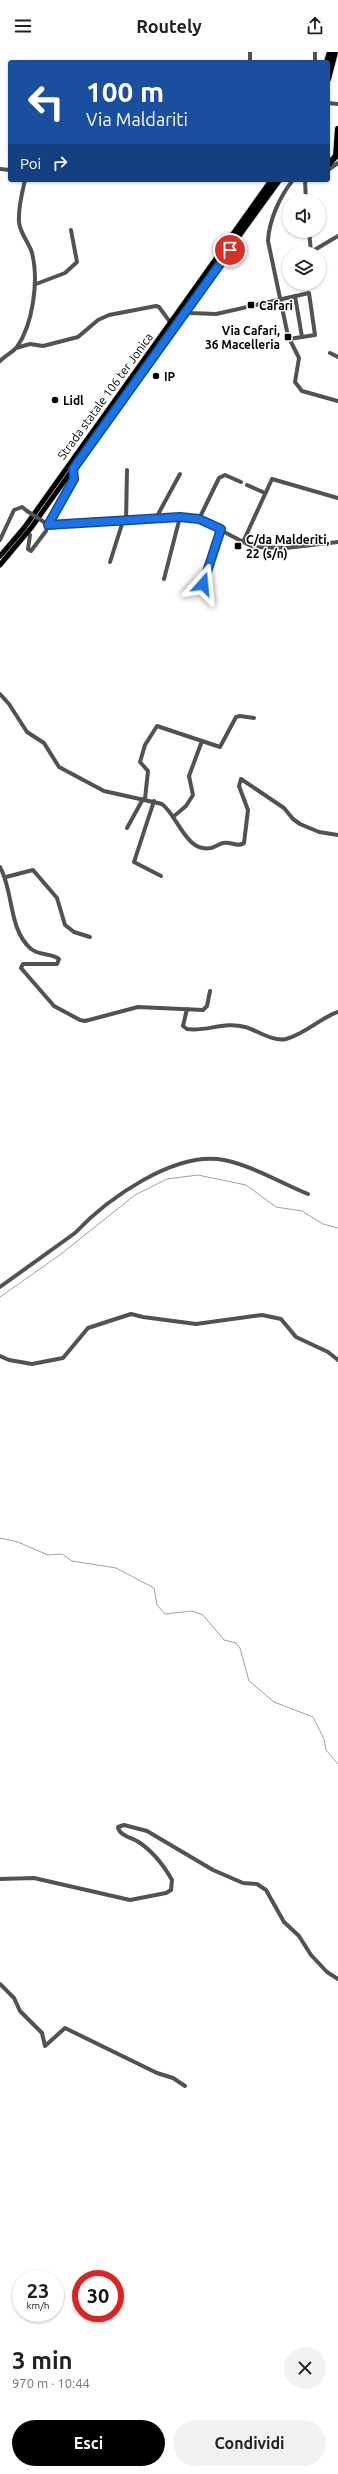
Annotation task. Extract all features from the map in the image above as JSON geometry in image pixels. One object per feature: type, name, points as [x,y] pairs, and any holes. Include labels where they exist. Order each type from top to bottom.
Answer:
[{"type":"highway","points":[[330,71],[335,52]]},
{"type":"highway","points":[[330,163],[336,156],[338,129]]},
{"type":"highway","points":[[330,159],[332,158],[337,145]]},
{"type":"highway","points":[[227,248],[271,182]]},
{"type":"highway","points":[[227,248],[278,182]]},
{"type":"highway","points":[[275,186],[280,182]]},
{"type":"main road","name":"Strada statale 106 ter Jonica","points":[[0,565],[27,533],[73,469],[186,311],[227,248]]},
{"type":"main road","name":"Strada statale 106 ter Jonica","points":[[0,556],[24,528],[170,322],[227,248]]},
{"type":"street","points":[[330,103],[338,104]]},
{"type":"street","points":[[16,348],[27,327],[36,284],[31,252],[21,231],[19,223],[19,206],[25,182]]},
{"type":"street","points":[[290,182],[287,186],[268,228],[268,241],[289,339],[299,358],[295,382],[302,391],[338,400]]},
{"type":"street","points":[[305,182],[306,194]]},
{"type":"street","points":[[36,284],[65,273],[77,262],[71,230]]},
{"type":"street","points":[[321,246],[338,236]]},
{"type":"street","points":[[186,311],[190,313],[216,314],[279,298],[309,293],[315,335],[289,339]]},
{"type":"street","points":[[295,296],[302,337]]},
{"type":"street","points":[[0,361],[16,348],[30,344],[43,346],[78,337],[98,320],[109,315],[159,307],[170,322]]},
{"type":"street","points":[[330,353],[338,357]]},
{"type":"street","points":[[27,533],[30,535],[28,549],[31,551],[46,531],[46,523],[74,479],[73,469]]},
{"type":"street","points":[[110,562],[124,521],[127,470]]},
{"type":"street","points":[[156,518],[180,474]]},
{"type":"street","points":[[199,519],[219,478],[225,475],[241,482]]},
{"type":"street","points":[[243,542],[272,478],[338,498]]},
{"type":"street","points":[[247,485],[265,493]]},
{"type":"street","points":[[0,540],[14,510],[22,507],[46,523],[124,521],[180,517],[199,519],[221,529],[253,547],[279,548],[338,542]]},
{"type":"street","points":[[164,578],[180,517]]},
{"type":"street","points":[[203,584],[221,529]]},
{"type":"street","points":[[0,694],[27,732],[44,743],[59,767],[104,791],[154,801],[165,806],[191,841],[198,846],[211,848],[224,843],[240,845],[245,841],[248,810],[239,786],[242,779],[284,808],[293,819],[300,824],[319,832],[338,835]]},
{"type":"street","points":[[127,828],[144,799],[148,771],[140,762],[144,745],[157,726],[220,747],[236,718],[240,716],[254,718]]},
{"type":"street","points":[[173,817],[186,806],[193,795],[189,776],[202,741]]},
{"type":"street","points":[[154,801],[134,862],[161,876]]},
{"type":"street","points":[[0,867],[6,877],[18,929],[24,942],[39,954],[56,956],[59,959],[56,964],[23,964],[21,968],[54,1006],[85,1021],[138,1007],[182,1010],[205,1009],[210,991]]},
{"type":"street","points":[[6,877],[33,870],[57,898],[65,925],[74,932],[90,937]]},
{"type":"street","points":[[187,1009],[183,1026],[187,1030],[203,1030],[218,1025],[235,1025],[281,1040],[304,1031],[338,1012]]},
{"type":"street","points":[[0,1287],[75,1233],[84,1224],[138,1183],[187,1163],[204,1159],[224,1160],[282,1181],[308,1194]]},
{"type":"street","points":[[0,1356],[8,1360],[32,1364],[63,1358],[88,1328],[131,1314],[196,1324],[262,1315],[281,1319],[296,1337],[328,1352],[338,1360]]},
{"type":"street","points":[[0,1879],[34,1878],[130,1900],[166,1893],[171,1890],[172,1880],[160,1860],[147,1847],[120,1833],[118,1827],[124,1825],[147,1831],[213,1870],[243,1883],[257,1884],[266,1890],[284,1922],[299,1936],[311,1955],[327,1972],[338,1979]]},
{"type":"street","points":[[0,1984],[14,1998],[20,2011],[42,2033],[45,2046],[65,2028],[157,2073],[173,2078],[185,2086]]},
{"type":"waterway","points":[[0,1297],[61,1254],[135,1195],[167,1179],[198,1175],[246,1185],[276,1207],[302,1211],[323,1224],[338,1228]]},
{"type":"waterway","points":[[0,1538],[18,1542],[48,1555],[62,1554],[72,1561],[116,1568],[154,1588],[157,1605],[165,1614],[192,1611],[203,1615],[224,1640],[236,1643],[240,1648],[249,1681],[274,1702],[313,1717],[324,1739],[326,1750],[338,1764]]},
{"type":"place","name":"Cafari","points":[[251,305]]},
{"type":"place","name":"Via Cafari, 36 Macelleria","points":[[288,337]]},
{"type":"place","name":"IP","points":[[156,376]]},
{"type":"place","name":"Lidl","points":[[55,400]]},
{"type":"place","name":"C/da Malderiti, 22 (s/n)","points":[[238,546]]},
{"type":"route","points":[[203,584],[221,529],[199,519],[180,517],[48,525],[50,517],[74,479],[73,469],[154,352],[230,250]]}]
